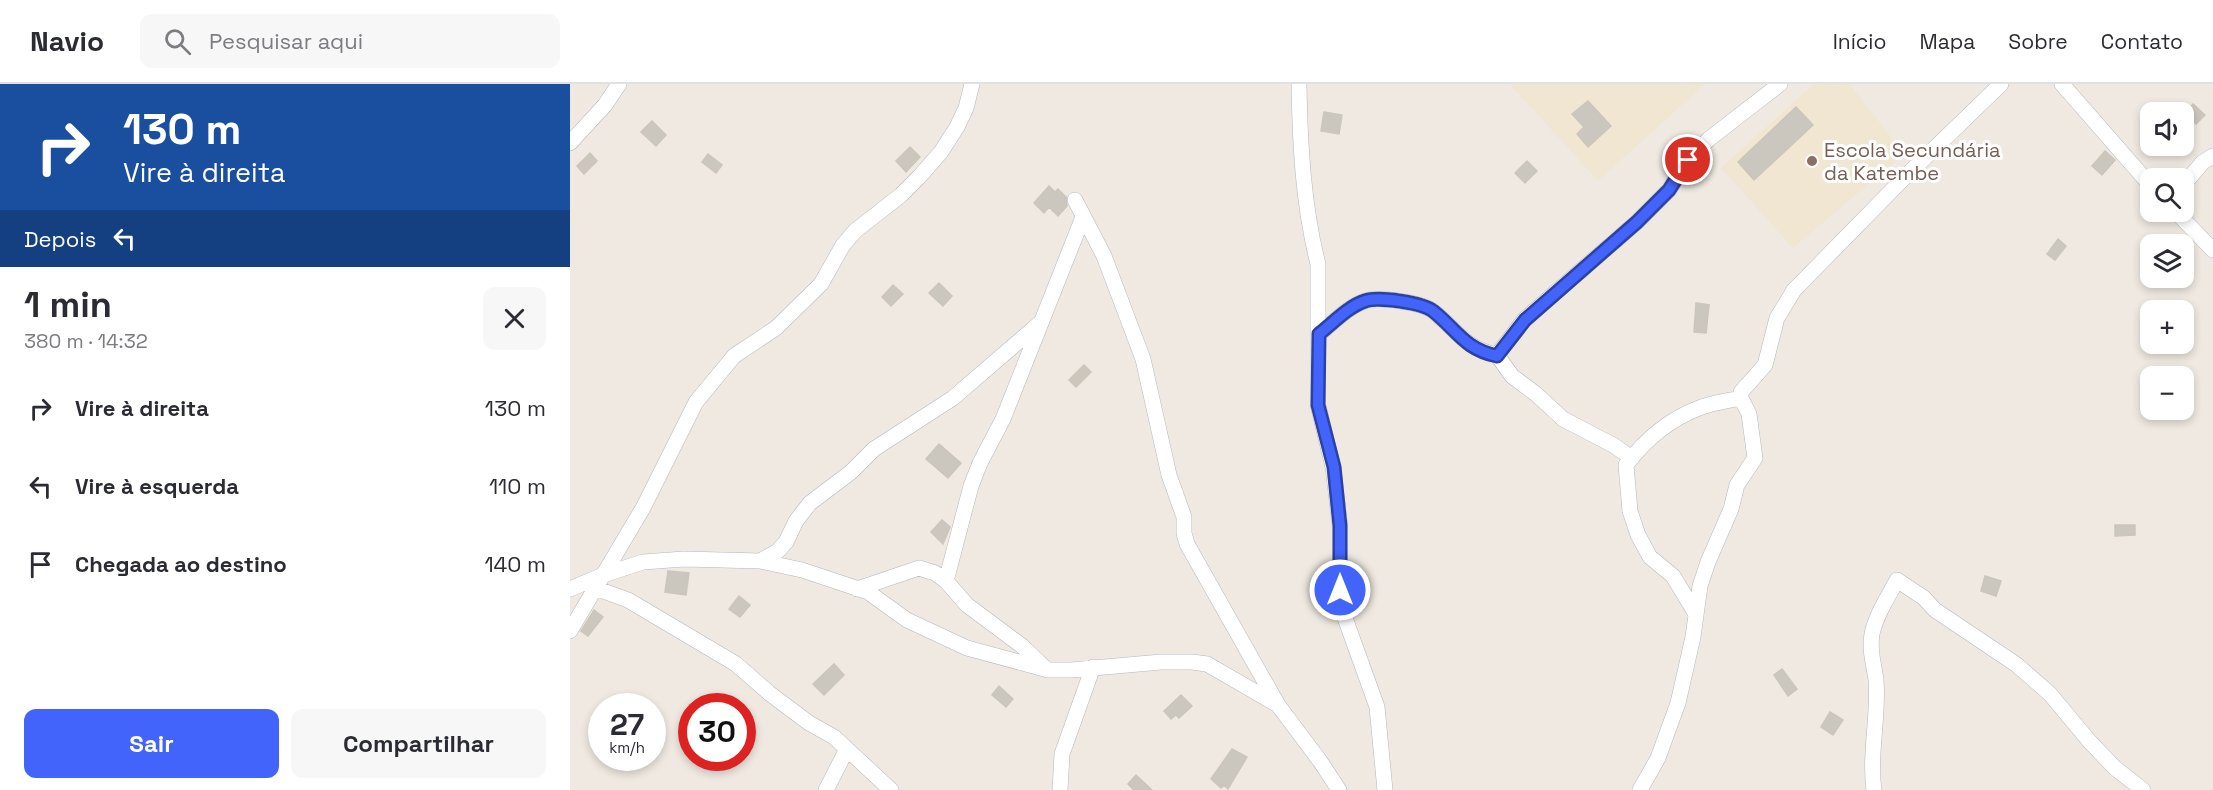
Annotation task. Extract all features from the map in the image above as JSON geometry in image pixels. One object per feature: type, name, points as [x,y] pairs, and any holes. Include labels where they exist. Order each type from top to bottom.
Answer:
[{"type":"street","points":[[570,143],[605,105],[620,84]]},
{"type":"street","points":[[570,631],[643,508],[696,402],[734,356],[777,328],[821,284],[843,245],[855,231],[902,195],[941,152],[966,108],[972,84]]},
{"type":"street","points":[[1299,84],[1299,136],[1312,242],[1318,264],[1318,405],[1334,467],[1340,526],[1340,604],[1377,707],[1385,790]]},
{"type":"street","points":[[1497,356],[1525,320],[1637,222],[1669,190],[1688,160],[1709,139],[1780,84]]},
{"type":"street","points":[[1640,790],[1658,758],[1678,703],[1700,586],[1708,562],[1731,508],[1737,485],[1755,458],[1749,414],[1741,398],[1741,392],[1765,365],[1777,318],[1794,290],[1907,175],[2001,84]]},
{"type":"street","points":[[2062,84],[2140,173]]},
{"type":"street","points":[[2194,172],[2203,162],[2213,156]]},
{"type":"street","points":[[1075,200],[1104,256],[1143,359],[1169,475],[1184,517],[1187,544],[1278,705],[1339,790]]},
{"type":"street","points":[[945,581],[971,486],[1004,419],[1083,216]]},
{"type":"street","points":[[2187,222],[2213,250]]},
{"type":"street","points":[[1319,334],[1366,300],[1425,306],[1471,347],[1497,356],[1512,376],[1563,419],[1632,458]]},
{"type":"street","points":[[760,561],[778,551],[786,542],[796,521],[810,503],[851,472],[874,449],[953,398],[1042,321]]},
{"type":"street","points":[[1696,614],[1673,576],[1650,556],[1638,535],[1630,512],[1626,465],[1652,437],[1678,419],[1701,407],[1741,398]]},
{"type":"street","points":[[570,590],[599,581],[643,562],[684,559],[760,561],[802,570],[868,592],[907,620],[967,648],[1048,670],[1171,662],[1207,664],[1278,705]]},
{"type":"street","points":[[857,589],[920,568],[935,573],[967,605],[1022,646],[1048,670]]},
{"type":"street","points":[[1874,790],[1872,741],[1876,679],[1870,659],[1872,633],[1879,613],[1897,580],[1924,598],[1935,610],[2017,665],[2050,694],[2115,768],[2143,790]]},
{"type":"street","points":[[599,581],[736,664],[769,693],[809,723],[834,737],[891,790]]},
{"type":"street","points":[[1060,790],[1062,754],[1093,667]]},
{"type":"street","points":[[826,790],[847,749]]},
{"type":"shaded area","points":[[1510,84],[1705,84],[1598,181]]},
{"type":"shaded area","name":"Escola Secundária da Katembe","points":[[1814,84],[1850,84],[1904,154],[1793,248],[1721,168]]},
{"type":"building","points":[[1588,101],[1611,126],[1588,147],[1577,134],[1584,127],[1572,114]]},
{"type":"building","points":[[2194,105],[2205,115],[2196,124],[2194,122]]},
{"type":"building","points":[[1796,107],[1813,125],[1754,180],[1738,162]]},
{"type":"building","points":[[1324,112],[1342,115],[1339,134],[1321,131]]},
{"type":"building","points":[[652,121],[666,135],[656,146],[641,132]]},
{"type":"building","points":[[910,147],[920,157],[906,172],[896,161]]},
{"type":"building","points":[[2105,151],[2115,160],[2102,175],[2092,166]]},
{"type":"building","points":[[590,153],[597,161],[584,174],[577,166]]},
{"type":"building","points":[[708,154],[722,165],[716,173],[702,162]]},
{"type":"building","points":[[1527,161],[1537,171],[1525,183],[1515,173]]},
{"type":"building","points":[[1049,186],[1055,192],[1058,189],[1066,197],[1067,206],[1058,216],[1049,207],[1044,213],[1034,203]]},
{"type":"building","points":[[2058,239],[2066,246],[2055,260],[2047,254]]},
{"type":"building","points":[[939,283],[952,296],[943,306],[929,293]]},
{"type":"building","points":[[893,285],[903,294],[891,306],[882,297]]},
{"type":"building","points":[[1696,303],[1709,305],[1706,333],[1694,332]]},
{"type":"building","points":[[1084,365],[1091,372],[1076,387],[1069,380]]},
{"type":"building","points":[[939,444],[961,463],[948,478],[926,459]]},
{"type":"building","points":[[942,520],[950,527],[943,544],[931,532]]},
{"type":"building","points":[[2115,525],[2135,525],[2135,535],[2115,536]]},
{"type":"building","points":[[668,571],[689,573],[686,595],[665,592]]},
{"type":"building","points":[[1985,576],[2001,581],[1996,596],[1981,591]]},
{"type":"building","points":[[739,596],[750,605],[740,617],[729,609]]},
{"type":"building","points":[[594,610],[603,617],[588,636],[581,631]]},
{"type":"building","points":[[834,664],[844,675],[824,695],[813,684]]},
{"type":"building","points":[[1782,669],[1797,689],[1788,696],[1774,675]]},
{"type":"building","points":[[999,686],[1013,699],[1006,707],[992,695]]},
{"type":"building","points":[[1181,695],[1192,706],[1179,718],[1176,715],[1171,719],[1164,711]]},
{"type":"building","points":[[1830,712],[1843,720],[1833,735],[1821,727]]},
{"type":"building","points":[[1232,749],[1247,757],[1228,789],[1224,785],[1221,788],[1211,779]]},
{"type":"building","points":[[1136,775],[1152,790],[1134,790],[1128,784]]},
{"type":"place","name":"Escola Secundária da Katembe","points":[[1812,161]]},
{"type":"route","points":[[1340,590],[1340,526],[1334,467],[1318,405],[1319,334],[1366,300],[1403,302],[1425,306],[1471,347],[1497,356],[1525,320],[1637,222],[1669,190],[1688,160]]}]
